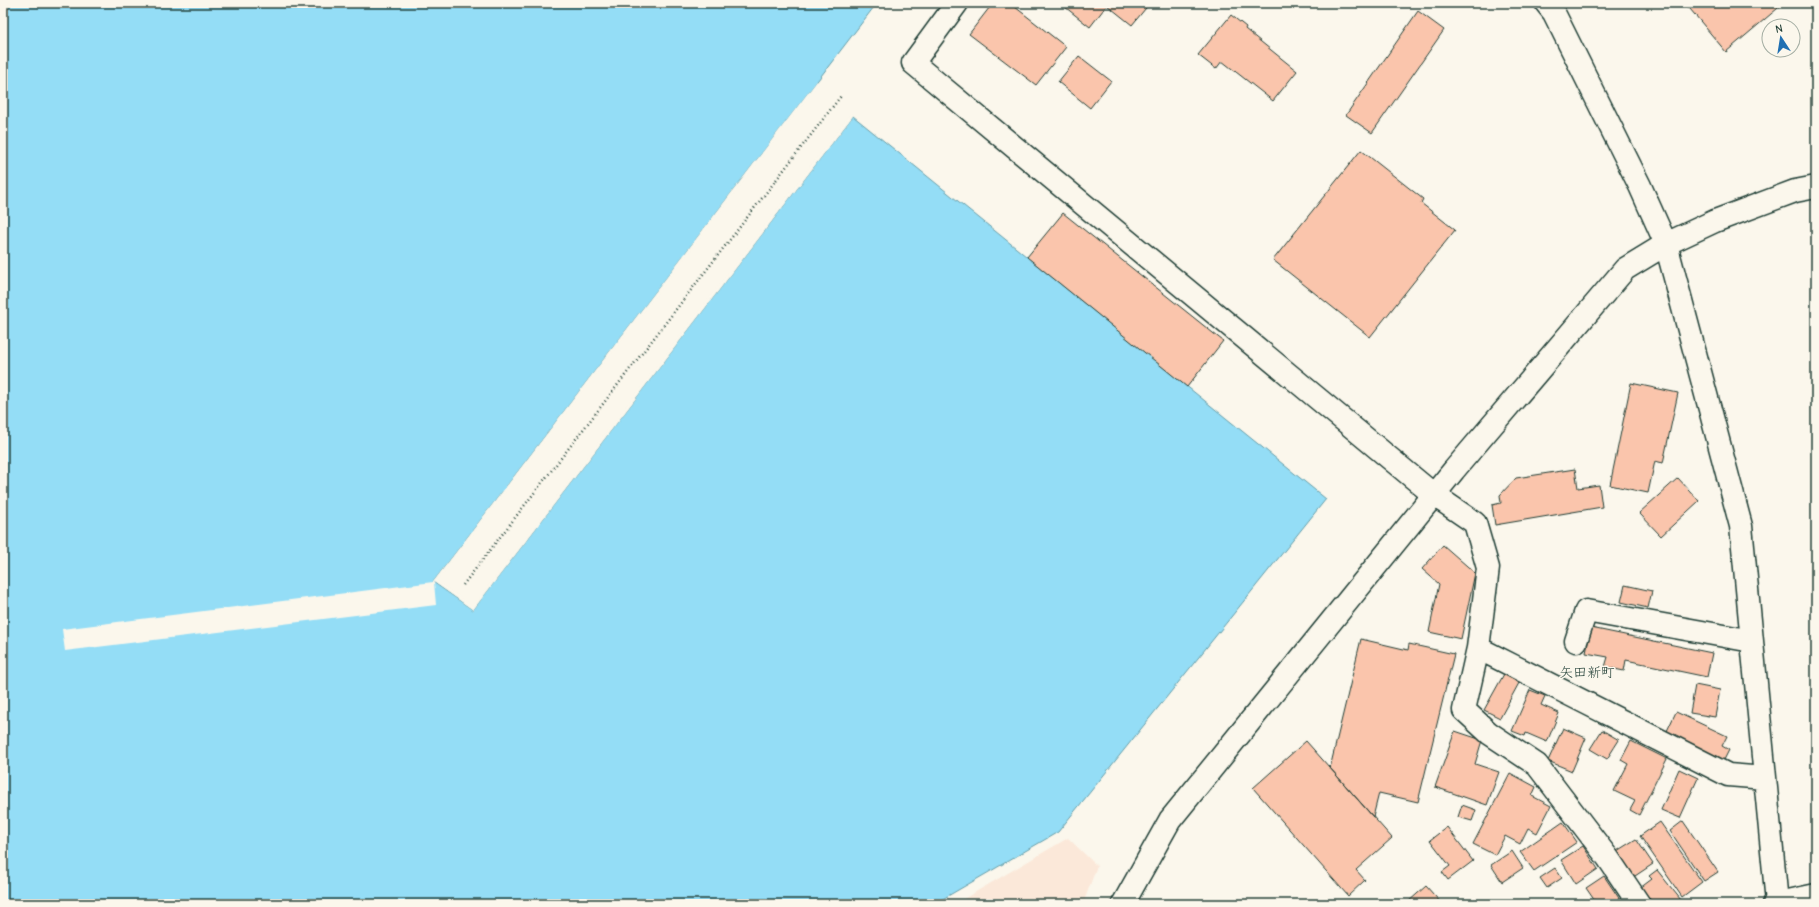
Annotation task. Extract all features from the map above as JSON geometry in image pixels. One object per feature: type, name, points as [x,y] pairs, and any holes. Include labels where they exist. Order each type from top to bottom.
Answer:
[{"type":"main road","points":[[957,3],[913,63],[1434,495],[1475,523],[1488,568],[1478,648],[1464,710],[1489,732],[1537,765],[1608,858],[1638,904]]},
{"type":"main road","points":[[1546,3],[1554,13],[1606,116],[1666,244],[1740,526],[1766,778],[1776,903],[1816,895]]},
{"type":"main road","points":[[1123,904],[1170,820],[1434,495],[1625,269],[1666,244],[1723,218],[1795,191],[1816,187]]},
{"type":"main road","points":[[1576,641],[1586,611],[1752,641]]},
{"type":"main road","points":[[1478,648],[1728,775],[1766,778]]},
{"type":"path","points":[[463,585],[841,96]]},
{"type":"shaded area","points":[[1068,838],[1097,866],[1083,904],[955,904]]},
{"type":"water","points":[[3,3],[877,3],[433,582],[473,610],[853,116],[1326,499],[1058,832],[934,904],[3,904]]},
{"type":"pier","points":[[817,81],[818,83],[436,581],[473,607],[851,114],[853,116],[473,610],[434,582],[436,605],[65,651],[62,629],[433,582]]},
{"type":"building","points":[[993,3],[1010,3],[1066,47],[1036,85],[969,34]]},
{"type":"building","points":[[1060,3],[1150,3],[1132,25],[1107,5],[1090,27]]},
{"type":"building","points":[[1685,3],[1784,3],[1766,18],[1761,18],[1761,22],[1726,52]]},
{"type":"building","points":[[1418,11],[1444,30],[1372,133],[1346,115]]},
{"type":"building","points":[[1231,15],[1246,27],[1245,29],[1297,71],[1273,101],[1222,61],[1216,69],[1198,55]]},
{"type":"building","points":[[1079,56],[1111,81],[1090,108],[1058,82]]},
{"type":"building","points":[[1361,150],[1423,199],[1421,203],[1455,230],[1370,337],[1273,260]]},
{"type":"building","points":[[1063,213],[1223,341],[1187,387],[1027,257]]},
{"type":"building","points":[[1631,383],[1678,393],[1663,463],[1655,461],[1648,493],[1610,485]]},
{"type":"building","points":[[1575,469],[1578,488],[1599,485],[1602,507],[1495,525],[1492,505],[1501,503],[1500,495],[1516,478]]},
{"type":"building","points":[[1678,478],[1699,501],[1661,536],[1639,513]]},
{"type":"building","points":[[1443,545],[1475,573],[1461,639],[1429,632],[1439,584],[1422,569]]},
{"type":"building","points":[[1625,585],[1652,591],[1648,608],[1621,602]]},
{"type":"building","points":[[1591,628],[1712,653],[1707,677],[1626,660],[1624,671],[1605,667],[1608,657],[1586,653]]},
{"type":"building","points":[[1361,639],[1408,650],[1409,644],[1454,654],[1418,802],[1379,793],[1373,817],[1330,768]]},
{"type":"building","points":[[1504,674],[1519,683],[1500,718],[1484,710]]},
{"type":"building","points":[[1695,685],[1720,690],[1715,717],[1690,713]]},
{"type":"building","points":[[1530,690],[1545,696],[1541,705],[1559,713],[1547,742],[1526,733],[1525,736],[1512,731]]},
{"type":"building","points":[[1676,712],[1727,736],[1722,746],[1729,750],[1724,760],[1666,733]]},
{"type":"building","points":[[1563,728],[1586,738],[1572,771],[1548,761]]},
{"type":"building","points":[[1602,730],[1619,740],[1607,759],[1590,749]]},
{"type":"building","points":[[1455,731],[1482,740],[1475,764],[1499,772],[1487,805],[1435,787]]},
{"type":"building","points":[[1306,741],[1392,838],[1356,870],[1365,880],[1348,896],[1253,788]]},
{"type":"building","points":[[1631,741],[1667,759],[1639,815],[1630,810],[1635,801],[1614,791],[1628,764],[1621,760]]},
{"type":"building","points":[[1679,769],[1698,778],[1680,818],[1661,810]]},
{"type":"building","points":[[1510,773],[1536,787],[1532,796],[1551,806],[1537,833],[1528,828],[1520,844],[1505,836],[1495,855],[1473,844]]},
{"type":"building","points":[[1462,805],[1476,810],[1472,821],[1458,817]]},
{"type":"building","points":[[1683,821],[1718,872],[1704,881],[1670,831]]},
{"type":"building","points":[[1563,822],[1577,842],[1534,871],[1520,852]]},
{"type":"building","points":[[1660,822],[1702,882],[1682,897],[1640,836]]},
{"type":"building","points":[[1447,827],[1473,861],[1448,880],[1442,872],[1450,866],[1430,840]]},
{"type":"building","points":[[1636,839],[1653,864],[1629,880],[1612,854]]},
{"type":"building","points":[[1583,846],[1598,869],[1576,884],[1561,860]]},
{"type":"building","points":[[1512,851],[1523,868],[1502,882],[1491,865]]},
{"type":"building","points":[[1555,868],[1562,878],[1547,888],[1540,878]]},
{"type":"building","points":[[1657,870],[1681,900],[1676,904],[1651,904],[1640,888],[1652,879],[1649,876]]},
{"type":"building","points":[[1604,876],[1623,904],[1597,904],[1586,888]]},
{"type":"building","points":[[1426,886],[1442,904],[1410,904],[1408,902]]},
{"type":"district","name":"矢田新町","points":[[1587,672]]}]
